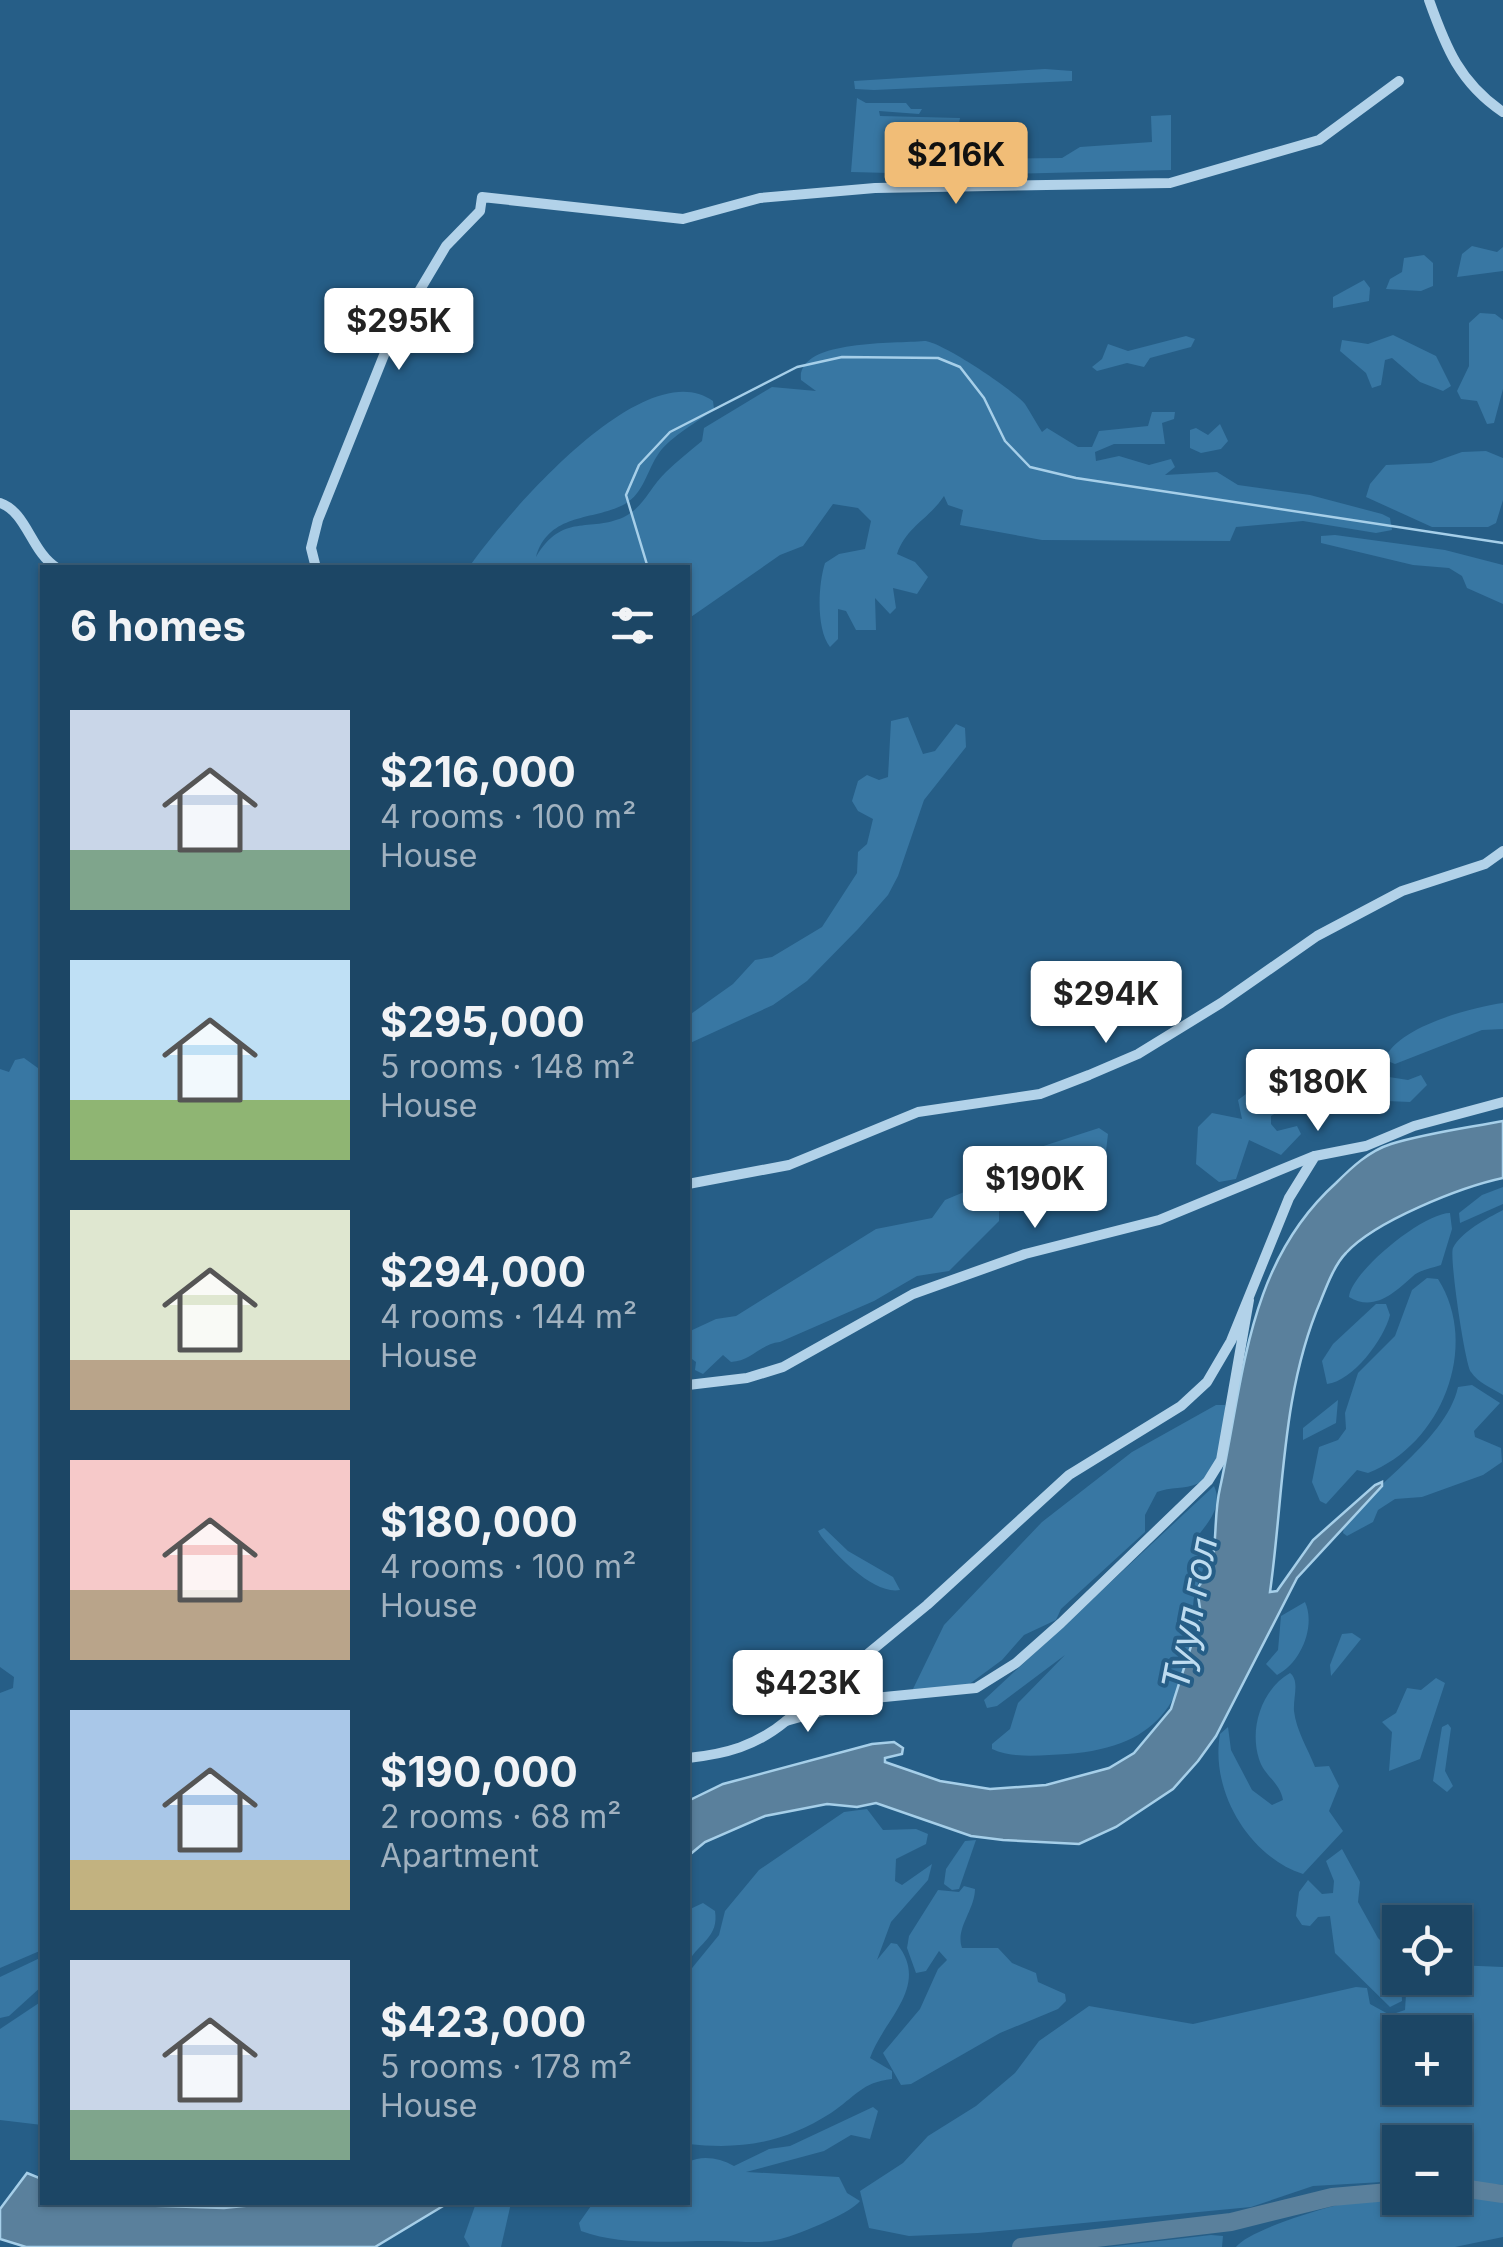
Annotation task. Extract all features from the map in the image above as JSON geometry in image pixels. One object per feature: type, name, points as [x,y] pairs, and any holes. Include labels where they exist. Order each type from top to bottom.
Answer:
[{"type":"street","points":[[1429,0],[1458,71],[1480,96],[1503,112]]},
{"type":"street","points":[[315,565],[311,548],[318,520],[390,340],[446,246],[480,211],[482,197],[684,218],[760,198],[875,188],[1170,183],[1319,140],[1399,81]]},
{"type":"street","points":[[0,503],[14,509],[30,538],[53,565]]},
{"type":"street","points":[[690,1184],[789,1165],[918,1112],[1040,1094],[1089,1076],[1138,1054],[1221,1003],[1317,936],[1402,891],[1485,864],[1503,851]]},
{"type":"street","points":[[690,1385],[747,1378],[783,1367],[913,1294],[1025,1254],[1160,1220],[1315,1156],[1366,1146],[1414,1126],[1503,1102]]},
{"type":"street","points":[[690,1758],[721,1755],[750,1744],[786,1721],[927,1604],[1070,1475],[1182,1406],[1207,1382],[1249,1300],[1289,1198],[1315,1156]]},
{"type":"street","points":[[786,1721],[864,1699],[976,1688],[1016,1663],[1061,1623],[1208,1480],[1221,1460],[1249,1300]]},
{"type":"shaded area","points":[[1045,69],[1072,71],[1072,81],[874,90],[855,89],[854,81]]},
{"type":"shaded area","points":[[857,98],[866,103],[906,103],[911,109],[922,109],[919,114],[879,111],[880,116],[960,118],[957,136],[929,161],[933,165],[958,159],[1062,158],[1080,147],[1152,142],[1151,116],[1171,115],[1171,170],[968,175],[851,172]]},
{"type":"shaded area","points":[[1472,246],[1497,252],[1503,247],[1503,271],[1457,277],[1462,254]]},
{"type":"shaded area","points":[[1424,255],[1433,263],[1433,286],[1421,291],[1386,289],[1390,279],[1402,272],[1404,258]]},
{"type":"shaded area","points":[[1364,280],[1370,288],[1369,301],[1333,308],[1333,297]]},
{"type":"shaded area","points":[[1480,313],[1495,314],[1503,320],[1503,389],[1494,423],[1487,424],[1477,401],[1461,399],[1457,391],[1469,366],[1469,323]]},
{"type":"shaded area","points":[[1393,335],[1436,356],[1451,386],[1443,391],[1420,382],[1392,358],[1385,360],[1381,385],[1372,388],[1366,373],[1340,351],[1342,340],[1368,344]]},
{"type":"shaded area","points":[[1186,336],[1195,339],[1191,347],[1150,358],[1144,367],[1127,363],[1097,371],[1092,367],[1102,359],[1108,344],[1128,351]]},
{"type":"shaded area","points":[[924,341],[945,348],[1018,397],[1042,432],[1047,428],[1078,447],[1092,447],[1099,431],[1148,426],[1152,412],[1175,412],[1174,419],[1162,423],[1165,444],[1114,444],[1095,452],[1096,461],[1119,456],[1149,465],[1171,459],[1175,467],[1165,475],[1217,472],[1238,485],[1310,495],[1382,514],[1390,518],[1392,530],[1376,533],[1303,521],[1236,527],[1230,541],[1042,540],[960,525],[963,510],[948,505],[944,496],[906,537],[897,554],[915,562],[928,577],[917,594],[893,588],[896,608],[890,614],[875,598],[876,630],[856,630],[846,611],[838,609],[838,639],[830,647],[820,618],[823,572],[825,563],[839,554],[865,549],[871,521],[858,508],[833,504],[803,546],[780,555],[690,618],[690,565],[470,565],[544,479],[615,418],[651,399],[684,392],[713,401],[714,409],[664,447],[631,499],[613,509],[562,525],[542,543],[536,557],[546,543],[566,529],[631,513],[666,472],[702,441],[704,428],[772,387],[816,391],[801,380],[804,367],[814,357],[830,350]]},
{"type":"shaded area","points":[[1220,424],[1228,441],[1221,449],[1201,453],[1190,448],[1190,430],[1196,428],[1208,435]]},
{"type":"shaded area","points":[[1486,451],[1503,458],[1503,500],[1496,523],[1488,527],[1432,527],[1366,497],[1370,484],[1386,465],[1431,463],[1462,452]]},
{"type":"shaded area","points":[[1321,536],[1445,550],[1503,565],[1503,604],[1467,588],[1462,576],[1449,568],[1413,565],[1321,543]]},
{"type":"shaded area","points":[[908,717],[923,754],[935,751],[956,724],[965,728],[966,747],[924,800],[888,895],[807,981],[773,1005],[690,1043],[690,1015],[733,984],[755,960],[772,957],[822,927],[857,873],[858,852],[867,844],[873,819],[858,811],[852,801],[858,781],[867,775],[879,780],[888,777],[891,721]]},
{"type":"shaded area","points":[[1503,1003],[1503,1029],[1482,1030],[1395,1064],[1385,1060],[1391,1049],[1418,1029],[1454,1014]]},
{"type":"shaded area","points":[[1348,1054],[1355,1059],[1355,1076],[1314,1091],[1309,1086],[1311,1077],[1343,1062]]},
{"type":"shaded area","points":[[24,1058],[40,1070],[40,1951],[0,1968],[0,1693],[13,1688],[14,1677],[0,1667],[0,1069],[9,1072],[15,1060]]},
{"type":"shaded area","points":[[1421,1075],[1427,1085],[1410,1102],[1387,1101],[1389,1077],[1408,1080]]},
{"type":"shaded area","points":[[1258,1085],[1291,1091],[1290,1104],[1271,1116],[1271,1124],[1277,1131],[1297,1126],[1301,1134],[1281,1155],[1249,1140],[1236,1179],[1219,1182],[1196,1164],[1198,1127],[1212,1113],[1242,1119],[1238,1100]]},
{"type":"shaded area","name":"Туул гол","points":[[1503,1121],[1503,1178],[1443,1197],[1397,1218],[1359,1241],[1338,1263],[1308,1335],[1298,1371],[1270,1592],[1277,1591],[1313,1540],[1375,1485],[1382,1482],[1382,1486],[1297,1578],[1216,1736],[1173,1789],[1116,1827],[1079,1844],[971,1836],[876,1803],[857,1807],[827,1804],[765,1816],[705,1842],[690,1854],[690,1800],[723,1784],[872,1744],[894,1742],[903,1748],[902,1754],[885,1758],[885,1762],[940,1781],[990,1789],[1046,1785],[1109,1768],[1134,1753],[1171,1709],[1201,1615],[1197,1589],[1212,1564],[1218,1497],[1253,1325],[1266,1286],[1306,1215],[1348,1171],[1375,1151],[1418,1137]]},
{"type":"shaded area","points":[[1099,1128],[1108,1134],[1105,1160],[1090,1177],[1021,1187],[999,1211],[999,1221],[949,1271],[917,1276],[874,1301],[745,1359],[731,1362],[723,1355],[703,1374],[695,1370],[696,1362],[690,1358],[690,1331],[716,1319],[736,1316],[876,1229],[932,1218],[945,1200],[1000,1177],[1010,1161],[1025,1152]]},
{"type":"shaded area","points":[[1503,1187],[1503,1204],[1460,1223],[1459,1213],[1482,1195]]},
{"type":"shaded area","points":[[1503,1210],[1503,1395],[1477,1379],[1468,1365],[1452,1255],[1462,1236]]},
{"type":"shaded area","points":[[1450,1213],[1452,1229],[1441,1265],[1418,1272],[1391,1294],[1375,1301],[1349,1297],[1362,1273],[1390,1246],[1423,1223]]},
{"type":"shaded area","points":[[1427,1278],[1438,1279],[1450,1306],[1455,1334],[1454,1363],[1446,1391],[1434,1417],[1416,1440],[1394,1459],[1368,1473],[1357,1470],[1326,1504],[1320,1501],[1312,1482],[1319,1447],[1338,1440],[1346,1429],[1345,1413],[1358,1373],[1395,1336],[1412,1290]]},
{"type":"shaded area","points":[[1376,1304],[1386,1304],[1390,1315],[1381,1335],[1357,1367],[1327,1384],[1322,1361],[1333,1344]]},
{"type":"shaded area","points":[[1472,1385],[1500,1403],[1474,1431],[1475,1437],[1501,1448],[1502,1462],[1483,1475],[1422,1497],[1395,1499],[1378,1510],[1373,1522],[1347,1536],[1343,1533],[1361,1505],[1435,1431],[1458,1387]]},
{"type":"shaded area","points":[[1338,1400],[1336,1423],[1303,1440],[1303,1428]]},
{"type":"shaded area","points":[[1216,1405],[1225,1405],[1226,1409],[1219,1451],[1211,1471],[1197,1484],[1157,1492],[1145,1515],[1145,1532],[1061,1609],[1056,1620],[1024,1635],[1002,1660],[968,1685],[919,1693],[913,1689],[944,1625],[1042,1522],[1132,1452]]},
{"type":"shaded area","points":[[1214,1486],[1216,1507],[1196,1538],[1203,1540],[1205,1557],[1194,1597],[1186,1667],[1165,1711],[1127,1741],[1100,1749],[1029,1756],[992,1749],[992,1744],[1010,1729],[1018,1703],[1065,1655],[997,1706],[987,1708],[984,1700]]},
{"type":"shaded area","points":[[824,1528],[848,1551],[893,1577],[900,1590],[879,1586],[857,1572],[821,1536],[818,1531]]},
{"type":"shaded area","points":[[1305,1602],[1309,1622],[1304,1643],[1293,1662],[1277,1675],[1266,1664],[1278,1650],[1281,1616]]},
{"type":"shaded area","points":[[1352,1633],[1361,1639],[1331,1676],[1330,1665],[1342,1634]]},
{"type":"shaded area","points":[[1290,1673],[1295,1685],[1295,1718],[1315,1767],[1329,1766],[1339,1786],[1329,1811],[1343,1831],[1303,1874],[1283,1865],[1250,1837],[1227,1798],[1218,1755],[1220,1734],[1228,1727],[1231,1750],[1252,1790],[1272,1805],[1283,1800],[1261,1765],[1256,1735],[1265,1699]]},
{"type":"shaded area","points":[[1436,1678],[1445,1683],[1420,1759],[1389,1771],[1392,1732],[1382,1722],[1396,1713],[1407,1688],[1421,1690]]},
{"type":"shaded area","points":[[1448,1724],[1451,1728],[1445,1771],[1453,1786],[1447,1792],[1433,1781],[1442,1727]]},
{"type":"shaded area","points":[[867,1809],[883,1830],[916,1829],[928,1834],[926,1844],[896,1859],[895,1881],[902,1885],[932,1864],[928,1880],[891,1922],[877,1960],[891,1943],[897,1944],[909,1974],[901,2002],[870,2058],[892,2071],[892,2079],[866,2087],[814,2123],[779,2138],[745,2145],[690,2144],[690,1971],[719,1935],[725,1911],[759,1870],[844,1812]]},
{"type":"shaded area","points":[[976,1840],[959,1889],[952,1890],[944,1884],[946,1869],[965,1841]]},
{"type":"shaded area","points":[[1342,1849],[1360,1882],[1358,1902],[1382,1942],[1382,1995],[1402,1995],[1402,2001],[1390,2007],[1335,1953],[1330,1916],[1318,1917],[1310,1926],[1302,1925],[1296,1916],[1299,1892],[1308,1880],[1322,1894],[1333,1893],[1334,1881],[1326,1861]]},
{"type":"shaded area","points":[[964,1886],[975,1889],[961,1933],[962,1948],[998,1948],[1012,1963],[1036,1973],[1038,1982],[1065,1994],[1066,2001],[1058,2009],[1000,2033],[911,2084],[901,2085],[883,2053],[920,2009],[938,1969],[947,1960],[939,1951],[926,1971],[916,1973],[907,1948],[909,1936],[938,1890],[959,1892]]},
{"type":"shaded area","points":[[703,1903],[715,1911],[715,1920],[708,1939],[690,1959],[690,1909]]},
{"type":"shaded area","points":[[40,1958],[40,1988],[9,2016],[0,2018],[0,1977]]},
{"type":"shaded area","points":[[1472,1966],[1503,1967],[1503,2185],[1472,2182],[1472,2125],[1382,2125],[1382,2182],[1313,2186],[1251,2207],[978,2233],[909,2236],[869,2228],[860,2191],[903,2163],[928,2136],[976,2106],[1015,2073],[1039,2041],[1089,2006],[1193,2024],[1356,1987],[1367,1988],[1370,2004],[1390,2015],[1405,2010],[1406,1995],[1472,1995]]},
{"type":"shaded area","points":[[40,2002],[40,2125],[0,2120],[0,2029]]},
{"type":"shaded area","points":[[873,2107],[878,2111],[870,2139],[851,2135],[824,2151],[746,2172],[839,2177],[847,2193],[860,2201],[821,2224],[784,2238],[755,2242],[632,2241],[581,2231],[579,2223],[592,2205],[690,2205],[690,2161],[711,2158],[734,2166],[769,2149],[790,2146]]},
{"type":"shaded area","points":[[27,2173],[40,2178],[40,2205],[445,2205],[375,2247],[26,2247],[0,2239],[0,2209]]},
{"type":"shaded area","points":[[1381,2196],[1382,2215],[1472,2215],[1472,2196],[1503,2201],[1503,2237],[1455,2247],[1236,2247],[1286,2221]]},
{"type":"shaded area","points":[[475,2205],[511,2205],[501,2247],[470,2247],[464,2237]]},
{"type":"shaded area","points":[[1223,2236],[1222,2247],[1108,2247]]},
{"type":"waterway","points":[[647,565],[626,495],[639,465],[670,432],[797,367],[842,357],[938,358],[960,367],[984,398],[1005,441],[1030,467],[1076,478],[1503,543]]},
{"type":"waterway","points":[[1472,2189],[1503,2194]]},
{"type":"waterway","points":[[1021,2247],[1231,2222],[1332,2197],[1382,2193]]}]
